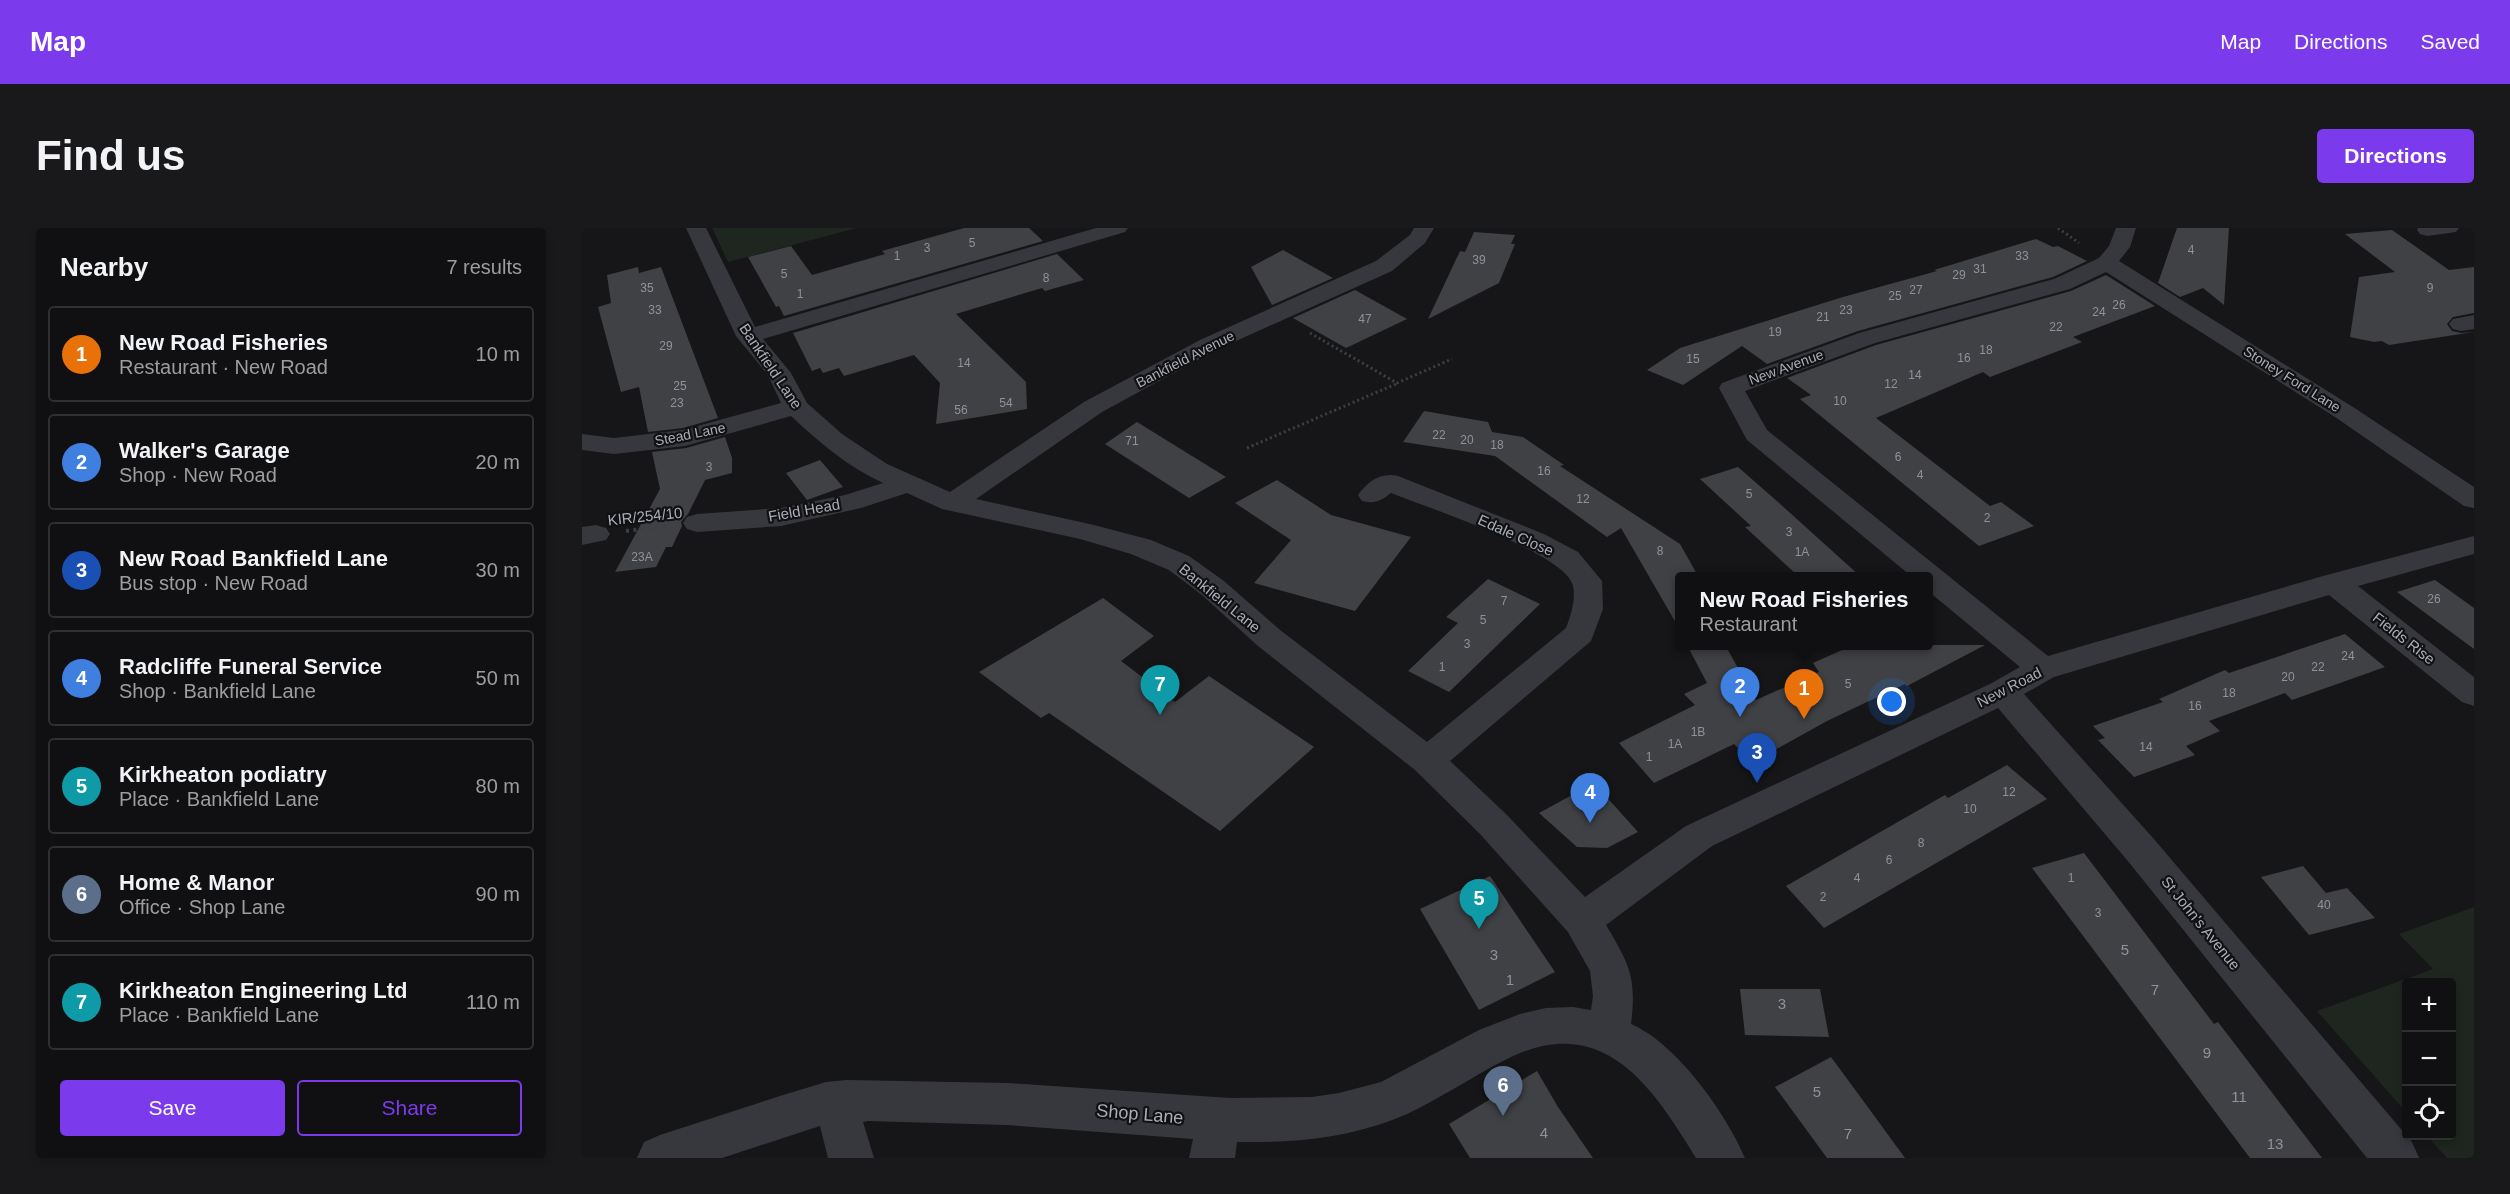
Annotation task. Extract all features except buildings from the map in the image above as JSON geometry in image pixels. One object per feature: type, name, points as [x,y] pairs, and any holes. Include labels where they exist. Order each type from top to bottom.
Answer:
[{"type":"street","name":"Bankfield Lane","points":[[696,228],[748,336],[779,373],[796,407],[833,440],[868,464],[952,503],[1084,531],[1141,547],[1179,563],[1214,588],[1269,638],[1427,761],[1493,824],[1582,920],[1610,968],[1614,996],[1608,1035]]},
{"type":"street","points":[[748,336],[1118,228]]},
{"type":"street","name":"Bankfield Avenue","points":[[952,503],[1093,407],[1208,345],[1384,266],[1418,239],[1424,228]]},
{"type":"street","points":[[2107,263],[2119,247],[2126,228]]},
{"type":"street","points":[[2427,230],[2458,230]]},
{"type":"street","name":"Stoney Ford Lane","points":[[2107,263],[2344,412],[2474,500]]},
{"type":"street","name":"New Avenue","points":[[1925,572],[1756,434],[1731,388],[1867,338],[2062,284],[2107,263]]},
{"type":"street","name":"Stead Lane","points":[[582,442],[614,446],[685,438],[796,407]]},
{"type":"street","name":"Edale Close","points":[[1372,495],[1388,482],[1524,536],[1568,559],[1587,581],[1588,609],[1580,633],[1427,761]]},
{"type":"street","name":"Field Head","points":[[697,523],[780,516],[851,501],[908,484]]},
{"type":"street","name":"New Road","points":[[1582,920],[1699,836],[2002,692],[2043,669],[2334,583],[2474,545]]},
{"type":"street","name":"New Avenue","points":[[1933,579],[2043,669]]},
{"type":"street","name":"Fields Rise","points":[[2334,583],[2474,694]]},
{"type":"street","name":"St John's Avenue","points":[[2002,692],[2140,849],[2396,1158]]},
{"type":"street","name":"Shop Lane","points":[[660,1158],[767,1121],[835,1102],[1002,1102],[1215,1139],[1367,1107],[1420,1083],[1511,1036],[1543,1027],[1574,1026],[1634,1045],[1668,1076],[1722,1158]]},
{"type":"street","points":[[835,1102],[851,1158]]},
{"type":"path","points":[[1278,314],[1397,383]]},
{"type":"path","points":[[1247,448],[1452,359]]},
{"type":"path","name":"KIR/254/10","points":[[589,535],[697,523]]},
{"type":"shaded area","points":[[712,228],[857,228],[728,262]]},
{"type":"shaded area","points":[[2474,907],[2474,1158],[2447,1158],[2431,1140],[2456,1140],[2456,978],[2408,978],[2433,969],[2399,934]]},
{"type":"shaded area","points":[[2402,980],[2402,1107],[2317,1011]]},
{"type":"place","name":"Kirkheaton Engineering Ltd","points":[[1160,715]]},
{"type":"place","name":"Walker's Garage","points":[[1740,717]]},
{"type":"place","name":"New Road Fisheries","points":[[1804,719]]},
{"type":"place","name":"New Road Bankfield Lane","points":[[1757,783]]},
{"type":"place","name":"Radcliffe Funeral Service","points":[[1590,823]]},
{"type":"place","name":"Kirkheaton podiatry","points":[[1479,929]]},
{"type":"place","name":"Home & Manor","points":[[1503,1116]]}]
